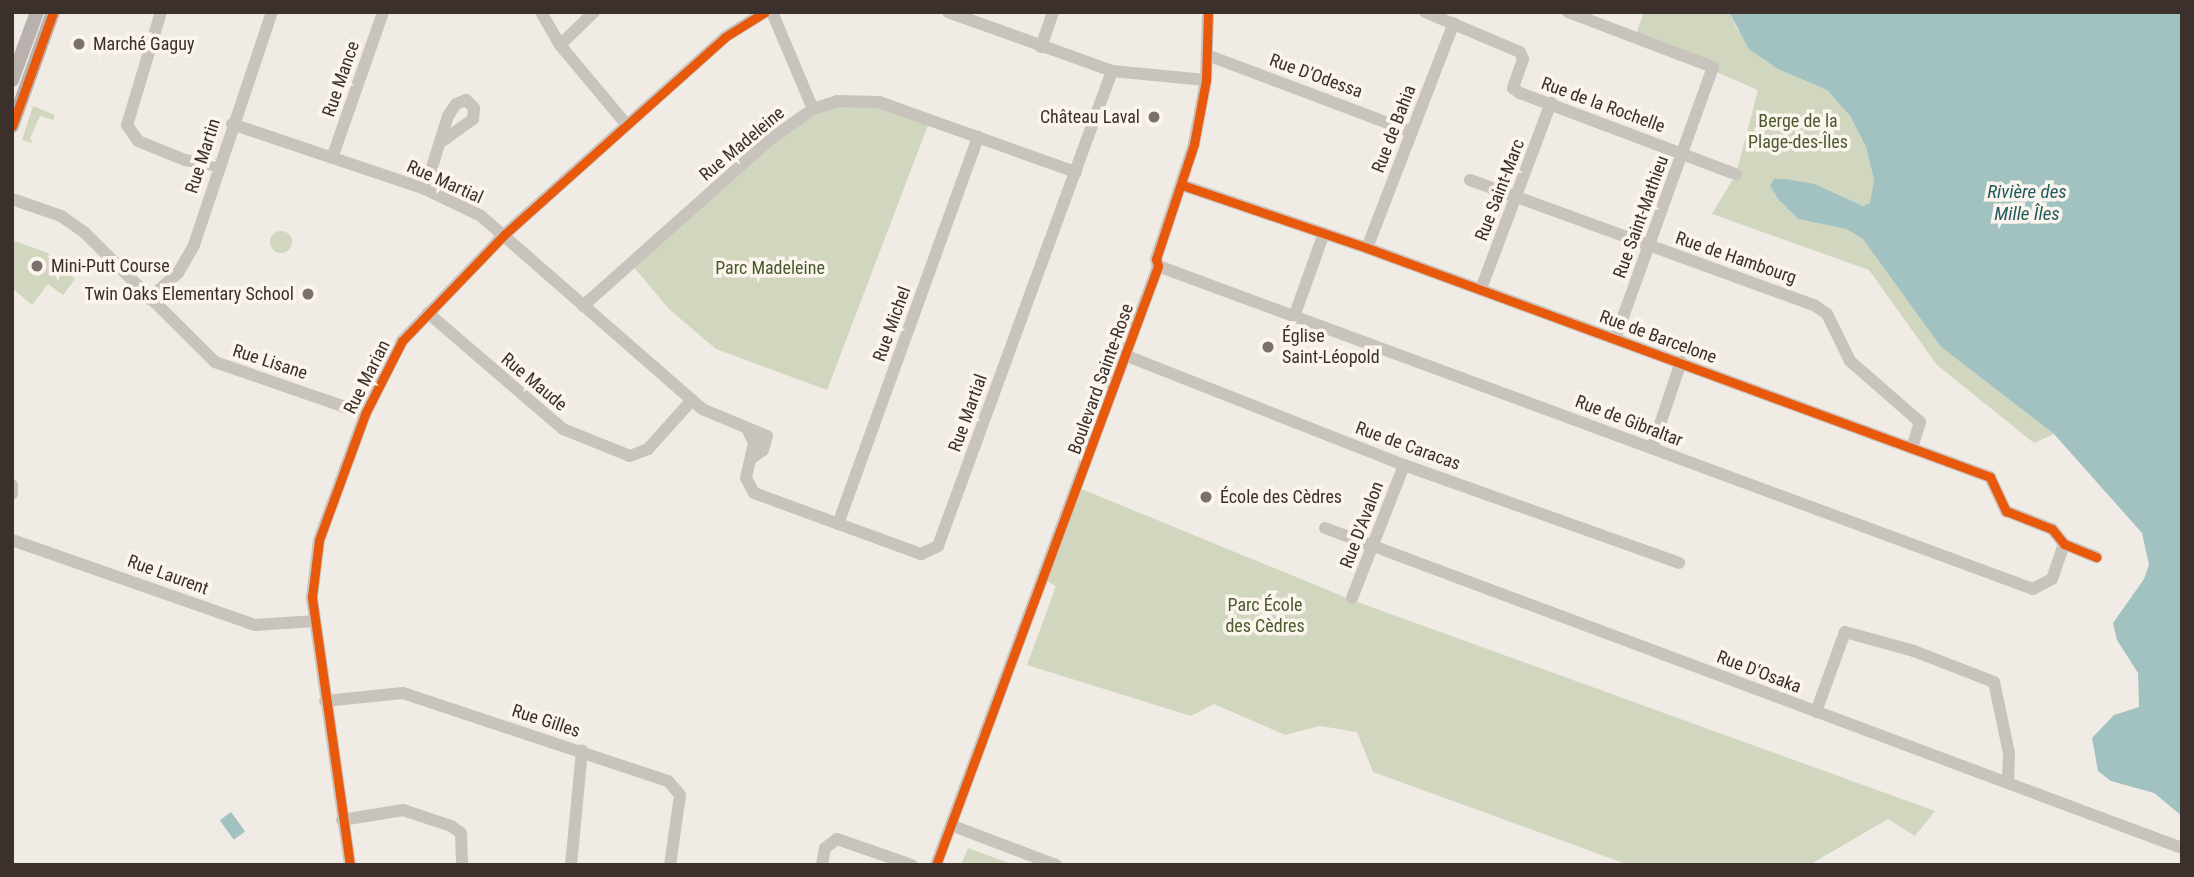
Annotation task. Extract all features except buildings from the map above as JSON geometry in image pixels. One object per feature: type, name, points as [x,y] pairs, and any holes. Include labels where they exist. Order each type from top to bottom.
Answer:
[{"type":"main road","points":[[12,80],[37,12]]},
{"type":"main road","points":[[12,126],[53,12]]},
{"type":"street","points":[[160,12],[127,125],[138,141],[186,160],[218,166]]},
{"type":"street","name":"Rue Martin","points":[[149,299],[178,273],[194,245],[232,124],[272,12]]},
{"type":"street","name":"Rue Mance","points":[[332,158],[383,12]]},
{"type":"street","points":[[541,12],[559,45],[627,125]]},
{"type":"street","points":[[559,45],[594,12]]},
{"type":"street","name":"Rue Marian","points":[[350,865],[312,597],[319,540],[365,414],[402,341],[505,234],[725,37],[765,12]]},
{"type":"street","points":[[772,12],[813,109]]},
{"type":"street","points":[[948,12],[1112,71],[1206,80]]},
{"type":"street","points":[[1041,47],[1053,12]]},
{"type":"street","name":"Boulevard Sainte-Rose","points":[[936,865],[953,826],[1158,266],[1156,259],[1182,185],[1206,80],[1208,12]]},
{"type":"street","name":"Rue de la Rochelle","points":[[1425,12],[1520,52],[1523,60],[1513,88],[1736,174]]},
{"type":"street","name":"Rue Saint-Mathieu","points":[[1567,12],[1713,67],[1615,339]]},
{"type":"street","name":"Rue de Bahia","points":[[1367,248],[1454,23]]},
{"type":"street","name":"Rue D'Odessa","points":[[1207,55],[1412,132]]},
{"type":"street","name":"Rue Martial","points":[[232,124],[425,189],[481,216],[505,234],[692,400],[747,428],[754,443],[746,478],[754,493],[920,554],[937,546],[1112,71]]},
{"type":"street","name":"Rue Madeleine","points":[[583,306],[769,140],[813,109],[837,101],[879,102],[1076,172]]},
{"type":"street","name":"Rue Saint-Marc","points":[[1481,289],[1551,103]]},
{"type":"street","name":"Rue Michel","points":[[838,524],[978,137]]},
{"type":"street","points":[[425,189],[443,141]]},
{"type":"street","name":"Rue de Hambourg","points":[[1470,180],[1647,246],[1790,295],[1827,314],[1850,361],[1920,422],[1912,447]]},
{"type":"street","name":"Rue de Barcelone","points":[[1182,185],[1481,289],[1990,477],[2006,511],[2052,529],[2064,544],[2096,558]]},
{"type":"street","name":"Rue Lisane","points":[[12,199],[71,222],[215,362],[365,414]]},
{"type":"street","points":[[1295,314],[1324,233]]},
{"type":"street","name":"Rue de Gibraltar","points":[[1158,266],[1295,314],[2033,589],[2052,579],[2064,544]]},
{"type":"street","name":"Rue Maude","points":[[428,313],[563,429],[630,456],[648,449],[692,400]]},
{"type":"street","name":"Rue de Caracas","points":[[1127,356],[1404,466],[1679,563]]},
{"type":"street","points":[[1651,448],[1681,362]]},
{"type":"street","name":"Rue D'Avalon","points":[[1352,598],[1404,466]]},
{"type":"street","name":"Rue D'Osaka","points":[[1325,528],[2182,848]]},
{"type":"street","name":"Rue Laurent","points":[[12,540],[255,625],[315,621]]},
{"type":"street","points":[[1816,712],[1844,632],[1914,651],[1994,682],[2009,753],[2008,783]]},
{"type":"street","name":"Rue Gilles","points":[[325,701],[403,693],[582,751],[677,787],[670,865]]},
{"type":"street","points":[[571,865],[582,751]]},
{"type":"street","points":[[342,820],[403,810],[451,826],[461,833],[462,865]]},
{"type":"street","points":[[953,826],[1056,865]]},
{"type":"street","points":[[822,865],[825,848],[837,839],[912,865]]},
{"type":"green space","name":"Berge de la Plage-des-Îles","points":[[1644,12],[1729,12],[1737,29],[1778,69],[1827,90],[1850,116],[1866,147],[1874,180],[1871,203],[1863,206],[1815,184],[1770,186],[1778,199],[1798,219],[1846,229],[1862,238],[1941,347],[2054,434],[2034,443],[1937,365],[1869,270],[1712,214],[1736,174],[1758,90],[1635,37]]},
{"type":"green space","name":"Parc Madeleine","points":[[837,101],[883,104],[930,120],[827,390],[716,349],[670,310],[631,264],[769,140]]},
{"type":"green space","points":[[33,106],[55,115],[53,120],[40,116],[30,138],[33,143],[22,140]]},
{"type":"green space","points":[[277,231],[285,231],[292,238],[292,246],[285,253],[277,253],[270,246],[270,238]]},
{"type":"green space","name":"Mini-Putt Course","points":[[12,240],[48,253],[75,279],[63,295],[48,284],[32,305],[12,288]]},
{"type":"green space","name":"Parc École des Cèdres","points":[[1079,488],[1352,600],[1935,811],[1915,836],[1888,819],[1809,865],[1629,865],[1373,772],[1357,732],[1320,726],[1285,735],[1214,704],[1191,716],[1027,665],[1056,586],[1045,580]]},
{"type":"green space","points":[[968,848],[1014,865],[961,865]]},
{"type":"water","name":"Rivière des Mille Îles","points":[[1729,12],[2182,12],[2182,816],[2154,793],[2111,781],[2098,771],[2092,738],[2114,715],[2139,707],[2138,673],[2117,640],[2113,623],[2144,579],[2149,565],[2142,533],[2054,434],[1941,347],[1862,238],[1846,229],[1798,219],[1778,199],[1770,186],[1774,179],[1815,184],[1863,206],[1870,203],[1874,180],[1866,147],[1850,116],[1827,90],[1778,69],[1749,49]]},
{"type":"water","points":[[231,812],[245,831],[234,840],[220,820]]},
{"type":"cycle path","points":[[12,126],[53,12]]},
{"type":"cycle path","points":[[350,865],[312,597],[319,540],[365,414],[402,341],[505,234],[725,37],[765,12]]},
{"type":"cycle path","points":[[936,865],[1158,266],[1156,259],[1194,144],[1206,80],[1208,12]]},
{"type":"cycle path","points":[[1182,185],[1367,248],[1990,477],[2006,511],[2052,529],[2064,544],[2096,557]]},
{"type":"place","name":"Marché Gaguy","points":[[79,44]]},
{"type":"place","name":"Château Laval","points":[[1154,117]]},
{"type":"place","name":"Mini-Putt Course","points":[[37,266]]},
{"type":"place","name":"Twin Oaks Elementary School","points":[[308,294]]},
{"type":"place","name":"Église Saint-Léopold","points":[[1268,347]]},
{"type":"place","name":"École des Cèdres","points":[[1206,497]]}]
